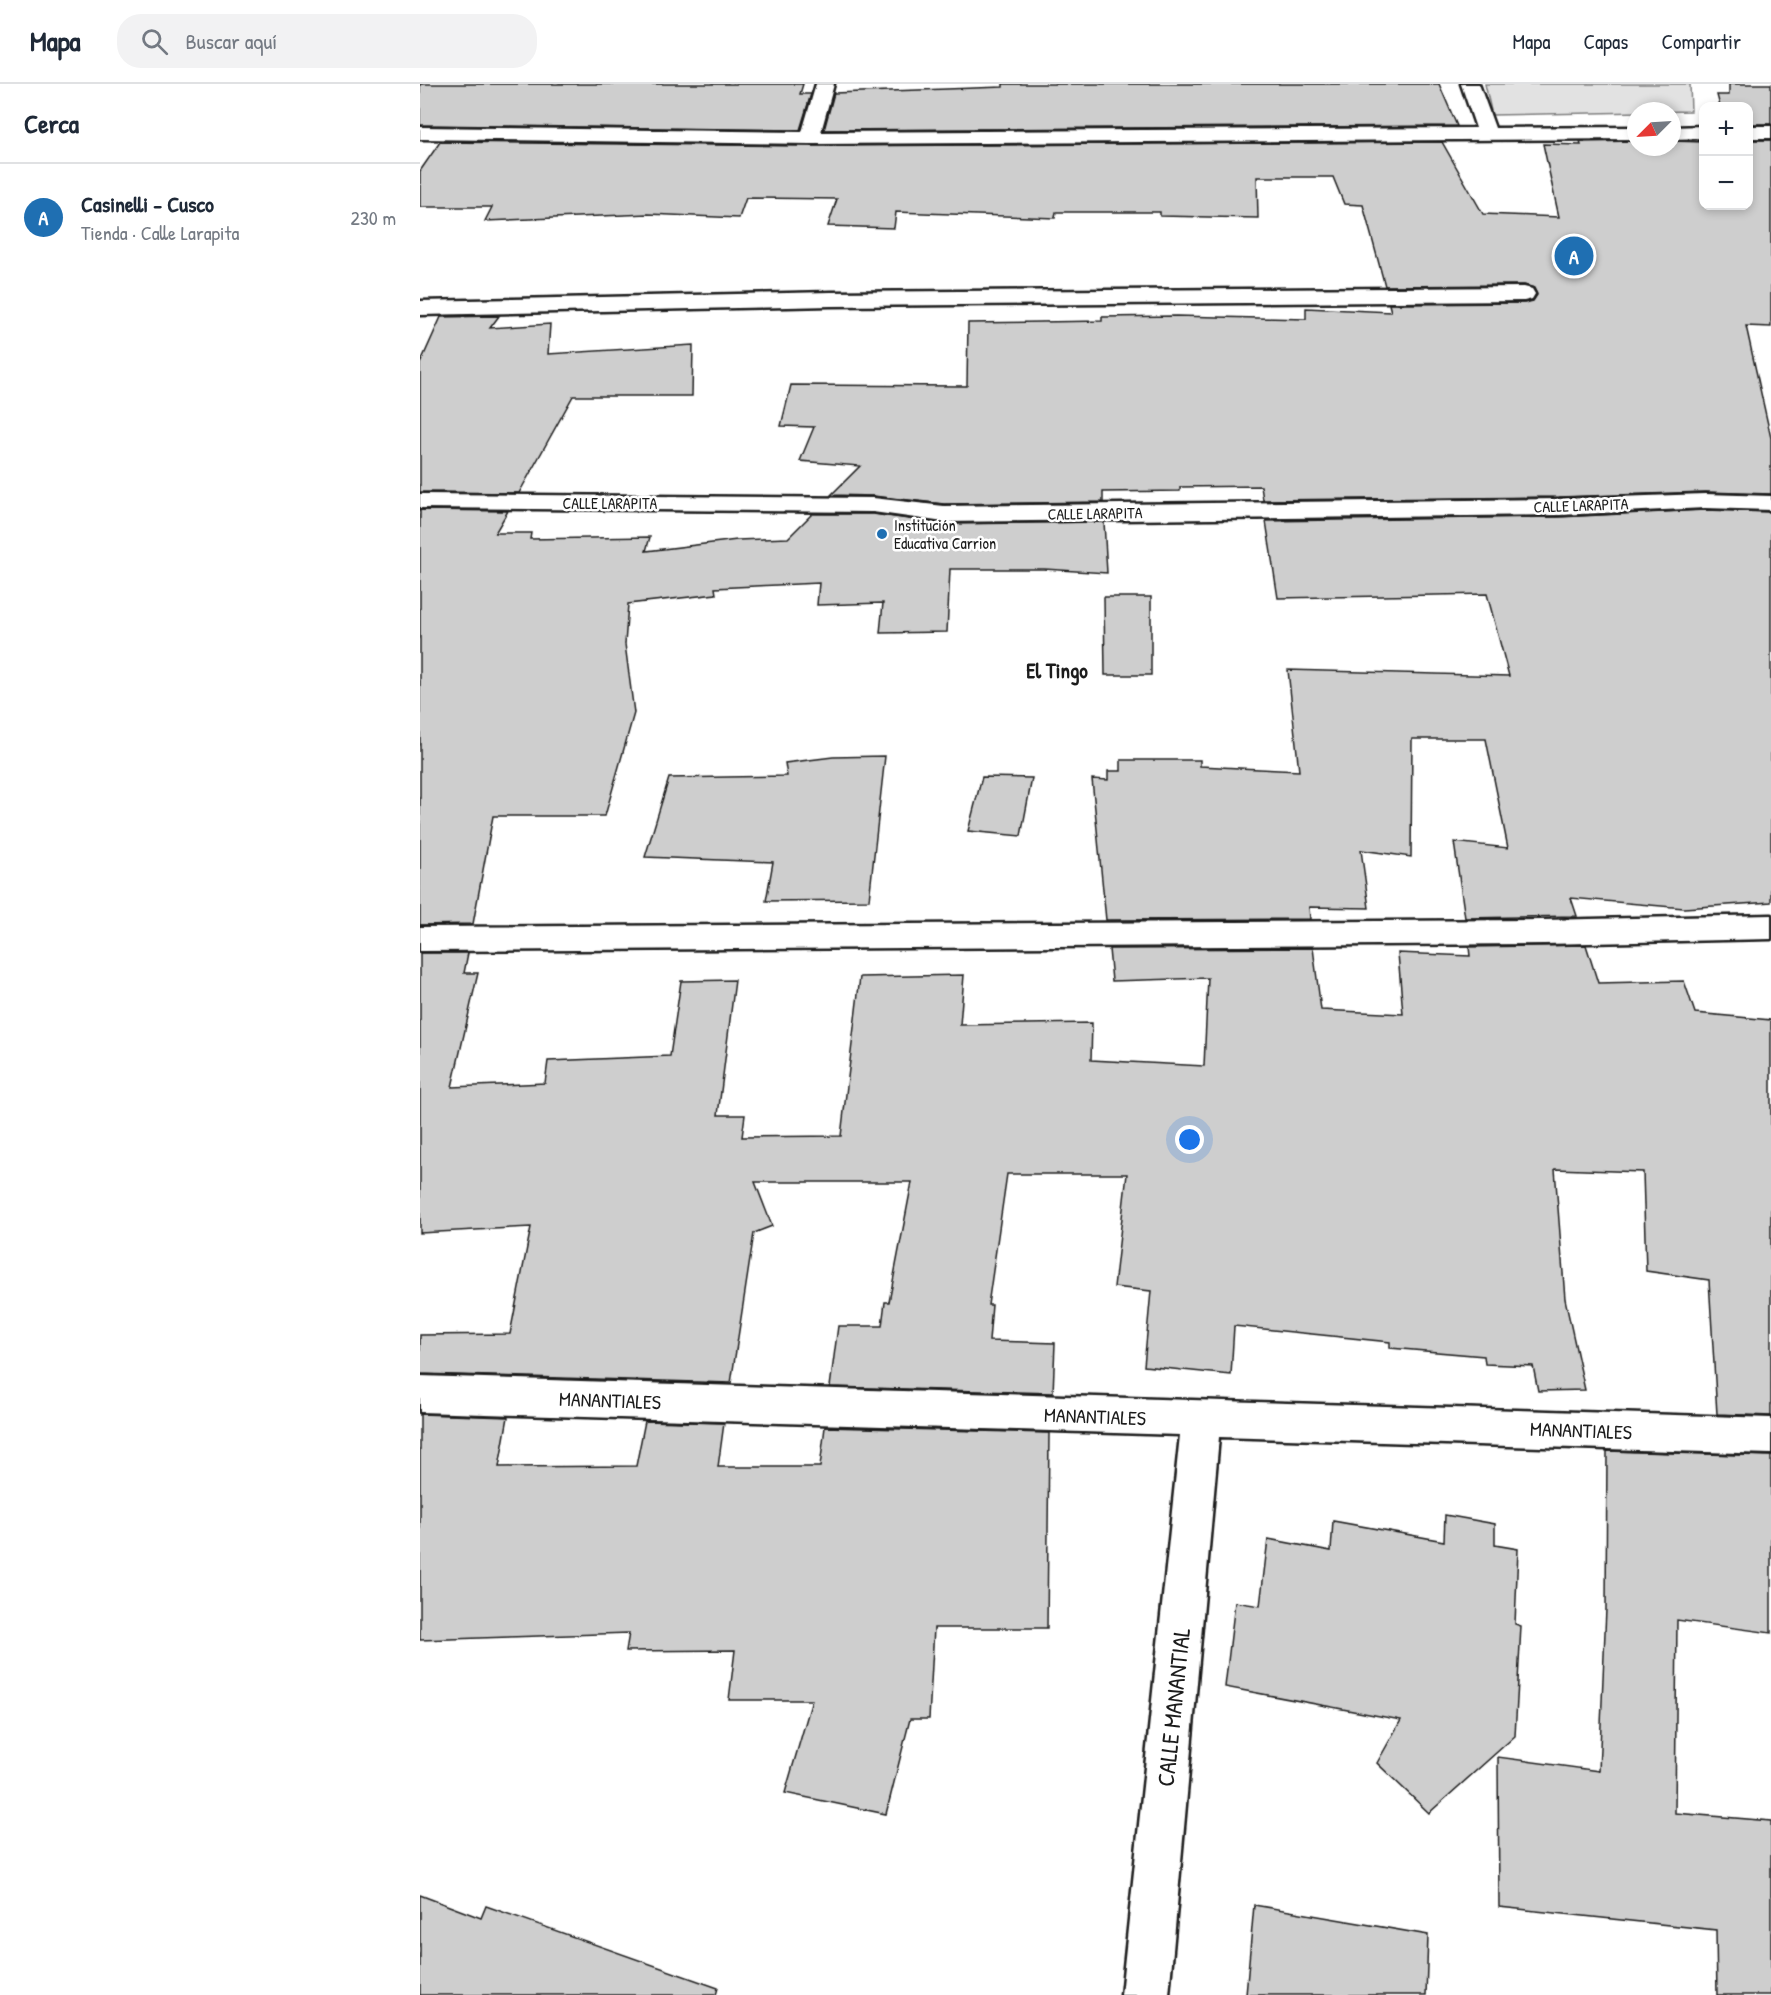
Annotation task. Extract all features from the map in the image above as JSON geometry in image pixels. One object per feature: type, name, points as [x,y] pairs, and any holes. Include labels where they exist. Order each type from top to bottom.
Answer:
[{"type":"street","points":[[810,138],[825,84]]},
{"type":"street","points":[[1470,84],[1487,134]]},
{"type":"street","points":[[1681,133],[1699,132]]},
{"type":"street","points":[[1753,132],[1771,132]]},
{"type":"street","points":[[420,133],[810,138],[1627,133]]},
{"type":"street","points":[[420,308],[843,299],[1524,294]]},
{"type":"street","name":"CALLE LARAPITA","points":[[420,501],[873,505],[944,514],[1559,507],[1705,501],[1771,503]]},
{"type":"street","points":[[420,939],[1532,932],[1771,927]]},
{"type":"street","name":"MANANTIALES","points":[[420,1394],[1771,1436]]},
{"type":"street","name":"CALLE MANANTIAL","points":[[1145,1995],[1201,1419]]},
{"type":"shaded area","points":[[1485,84],[1690,84],[1691,111],[1681,111],[1681,102],[1627,102],[1627,112],[1492,115]]},
{"type":"building","points":[[420,84],[803,84],[800,94],[811,94],[800,130],[420,125]]},
{"type":"building","points":[[1003,84],[1439,84],[1457,126],[824,130],[834,93],[1003,87]]},
{"type":"building","points":[[1729,84],[1771,84],[1771,124],[1753,124],[1753,102],[1719,102],[1717,95],[1729,95]]},
{"type":"building","points":[[1753,140],[1771,140],[1771,327],[1746,326],[1771,438],[1771,494],[1705,492],[1559,497],[1263,500],[1261,486],[1180,487],[1180,491],[1103,492],[1103,502],[944,504],[873,496],[831,495],[860,466],[800,461],[814,427],[781,426],[791,385],[967,386],[968,323],[1102,321],[1102,317],[1176,316],[1306,319],[1306,308],[1391,312],[1389,304],[1524,303],[1533,301],[1537,295],[1534,288],[1524,285],[1385,286],[1363,205],[1344,204],[1333,177],[1257,177],[1258,218],[1160,216],[1160,212],[1056,212],[1055,218],[896,212],[894,228],[828,226],[837,199],[746,198],[739,218],[648,214],[485,221],[492,207],[420,207],[420,171],[440,142],[810,146],[1442,142],[1483,214],[1559,217],[1543,144],[1581,145],[1580,142],[1627,141],[1627,156],[1681,156],[1681,141],[1699,142],[1699,210],[1753,210]]},
{"type":"building","points":[[499,316],[490,328],[550,324],[548,354],[693,345],[692,396],[573,396],[519,493],[420,492],[420,364],[441,317]]},
{"type":"building","points":[[420,510],[508,511],[495,533],[531,533],[530,539],[650,537],[646,551],[737,540],[788,538],[812,514],[873,514],[944,524],[1104,522],[1107,573],[1044,569],[950,569],[947,632],[880,633],[883,603],[817,605],[819,583],[715,588],[716,594],[628,604],[625,644],[634,713],[605,816],[493,816],[473,924],[420,925]]},
{"type":"building","points":[[1705,510],[1771,512],[1771,902],[1684,908],[1571,898],[1577,916],[1465,918],[1454,842],[1508,848],[1486,739],[1412,739],[1411,857],[1361,850],[1369,908],[1309,907],[1310,919],[1106,920],[1092,779],[1108,780],[1108,771],[1121,771],[1121,760],[1200,760],[1200,766],[1299,771],[1288,670],[1509,676],[1487,594],[1278,598],[1266,521],[1559,517]]},
{"type":"building","points":[[1104,597],[1151,597],[1151,675],[1105,675]]},
{"type":"building","points":[[885,756],[869,900],[766,901],[773,862],[645,857],[669,778],[787,776],[785,763],[833,757]]},
{"type":"building","points":[[982,777],[1032,778],[1021,836],[968,831]]},
{"type":"building","points":[[1586,945],[1598,983],[1684,981],[1695,1013],[1771,1020],[1771,1416],[1717,1414],[1709,1280],[1646,1271],[1643,1172],[1555,1169],[1565,1299],[1585,1390],[1538,1391],[1533,1366],[1485,1364],[1484,1356],[1390,1348],[1390,1342],[1234,1326],[1231,1375],[1144,1366],[1151,1291],[1114,1287],[1127,1174],[1007,1174],[988,1305],[992,1305],[989,1341],[1055,1343],[1053,1393],[830,1387],[838,1326],[882,1326],[885,1302],[889,1302],[912,1182],[755,1182],[772,1226],[754,1233],[731,1383],[420,1374],[420,1335],[510,1334],[531,1227],[420,1233],[420,953],[468,953],[464,973],[478,973],[452,1087],[545,1083],[548,1061],[670,1056],[681,981],[735,980],[718,1115],[745,1115],[742,1137],[841,1136],[860,977],[964,975],[960,1025],[1092,1023],[1091,1060],[1204,1066],[1208,978],[1112,981],[1109,949],[1313,948],[1321,1010],[1403,1014],[1398,953],[1470,956],[1469,947]]},
{"type":"building","points":[[420,1414],[508,1417],[499,1467],[636,1466],[645,1421],[724,1423],[718,1467],[820,1467],[825,1427],[1049,1433],[1047,1628],[934,1628],[929,1719],[910,1719],[886,1814],[785,1793],[812,1700],[729,1700],[735,1650],[626,1651],[629,1633],[420,1640]]},
{"type":"building","points":[[1607,1451],[1771,1456],[1771,1633],[1677,1620],[1675,1813],[1771,1821],[1771,1995],[1717,1995],[1716,1930],[1499,1907],[1498,1757],[1599,1771],[1606,1609]]},
{"type":"building","points":[[1445,1515],[1495,1524],[1495,1545],[1518,1549],[1515,1624],[1521,1626],[1515,1736],[1429,1813],[1377,1763],[1401,1720],[1225,1687],[1235,1602],[1260,1606],[1268,1539],[1331,1551],[1333,1521],[1444,1541]]},
{"type":"building","points":[[420,1895],[481,1918],[486,1906],[718,1988],[716,1995],[420,1995]]},
{"type":"building","points":[[1254,1905],[1428,1935],[1426,1995],[1246,1995]]},
{"type":"place","name":"Casinelli - Cusco","points":[[1574,256]]},
{"type":"place","name":"Institución Educativa Carrion","points":[[882,534]]},
{"type":"district","name":"El Tingo","points":[[1057,670]]}]
